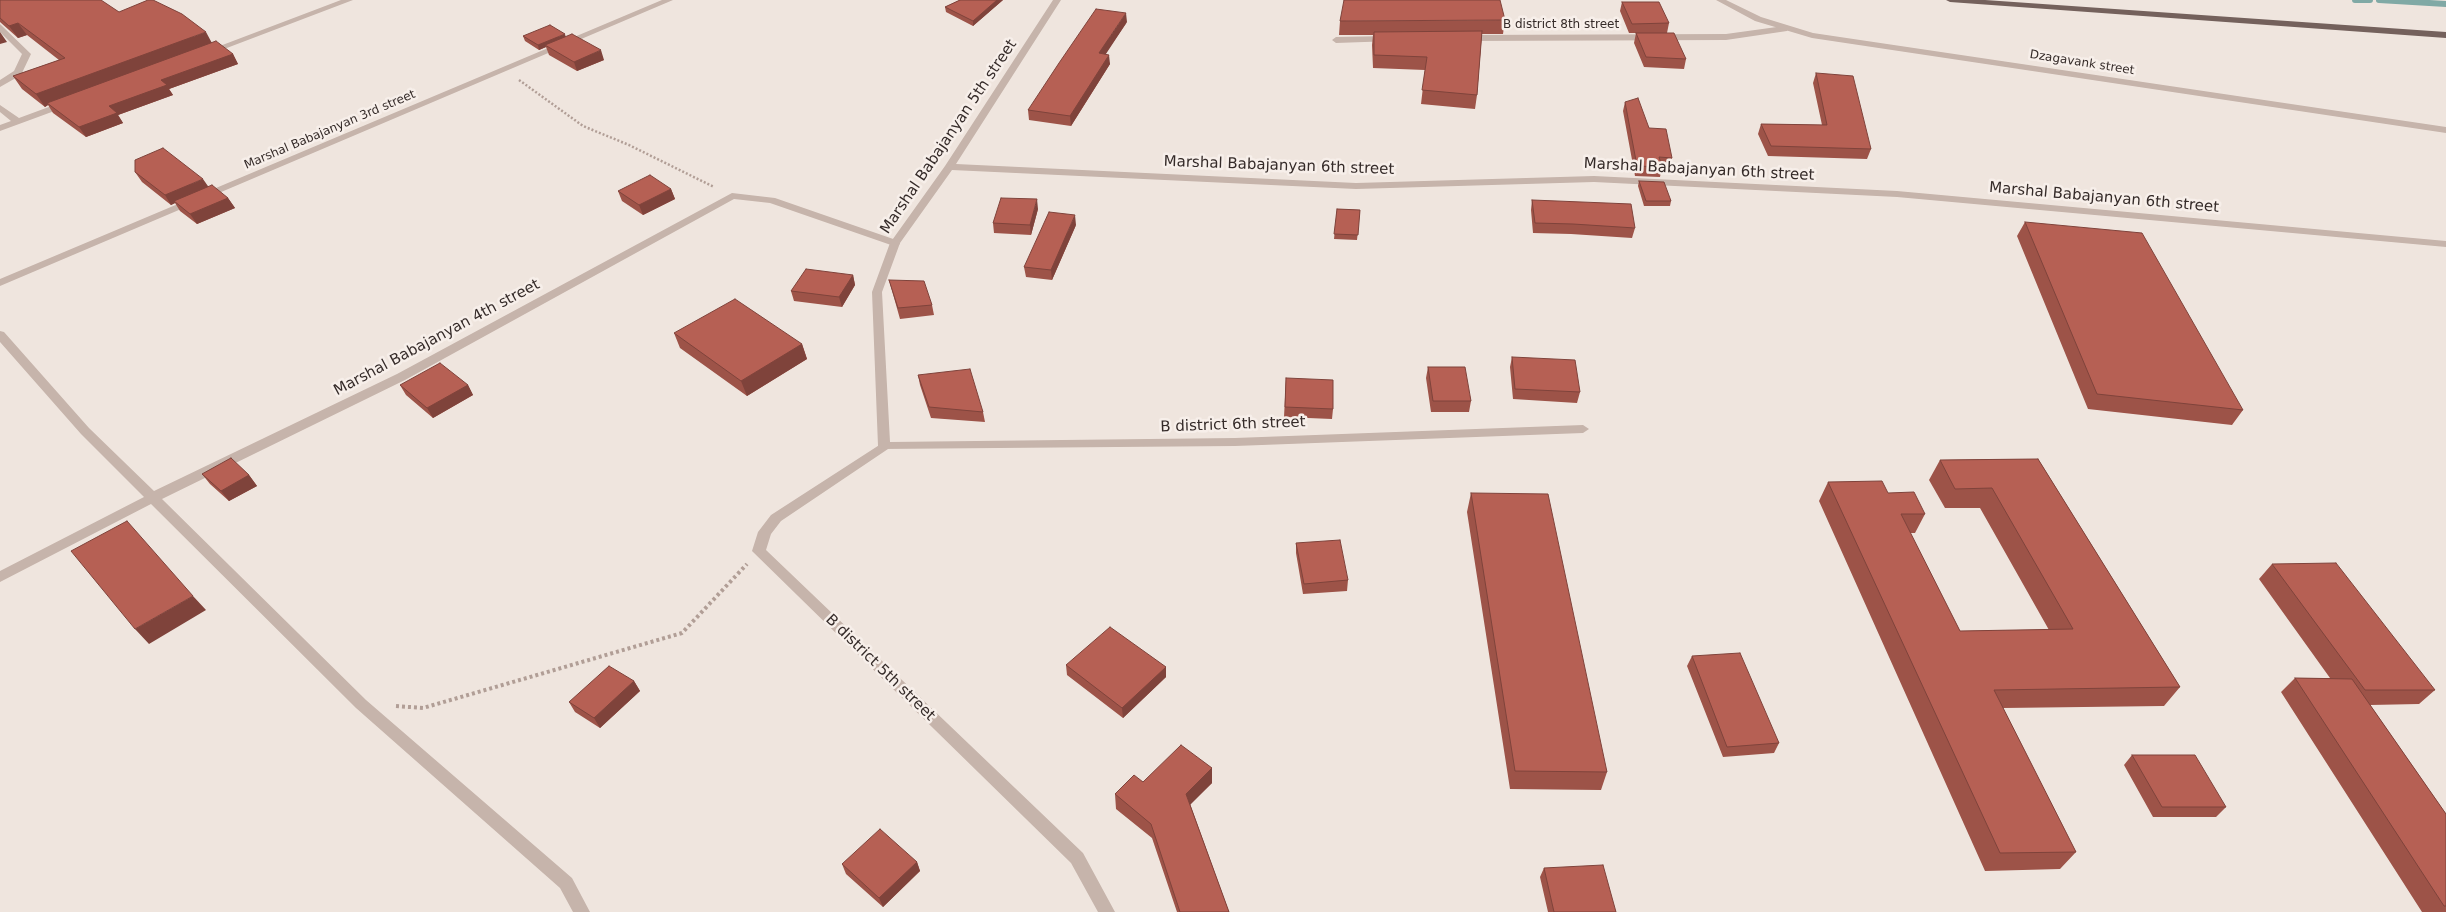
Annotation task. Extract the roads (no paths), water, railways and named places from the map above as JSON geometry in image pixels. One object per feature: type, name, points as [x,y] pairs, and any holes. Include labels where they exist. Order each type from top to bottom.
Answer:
[{"type":"main road","points":[[1950,0],[2446,35]]},
{"type":"street","points":[[202,54],[349,0]]},
{"type":"street","name":"Marshal Babajanyan 3rd street","points":[[0,283],[669,0]]},
{"type":"street","name":"Marshal Babajanyan 5th street","points":[[884,446],[876,292],[895,243],[949,166],[1057,0]]},
{"type":"street","name":"Dzagavank street","points":[[1720,0],[1758,19],[1784,29],[1812,35],[2446,130]]},
{"type":"street","points":[[0,27],[27,54],[18,73],[0,84]]},
{"type":"street","name":"B district 8th street","points":[[1459,38],[1726,37],[1784,29]]},
{"type":"street","points":[[1336,40],[1402,39]]},
{"type":"street","points":[[0,128],[73,101]]},
{"type":"street","points":[[0,108],[18,121]]},
{"type":"street","name":"Marshal Babajanyan 6th street","points":[[949,166],[1356,186],[1594,179],[1897,194],[2446,244]]},
{"type":"street","name":"Marshal Babajanyan 4th street","points":[[0,577],[152,498],[400,377],[732,196],[771,200],[895,243]]},
{"type":"street","points":[[0,335],[85,432],[361,704],[566,883],[582,912]]},
{"type":"street","name":"B district 6th street","points":[[884,446],[1235,442],[1583,429]]},
{"type":"street","name":"B district 5th street","points":[[884,446],[776,518],[765,532],[759,551],[1077,858],[1107,912]]},
{"type":"waterway","points":[[2355,0],[2370,0]]},
{"type":"waterway","points":[[2379,0],[2446,4]]}]
